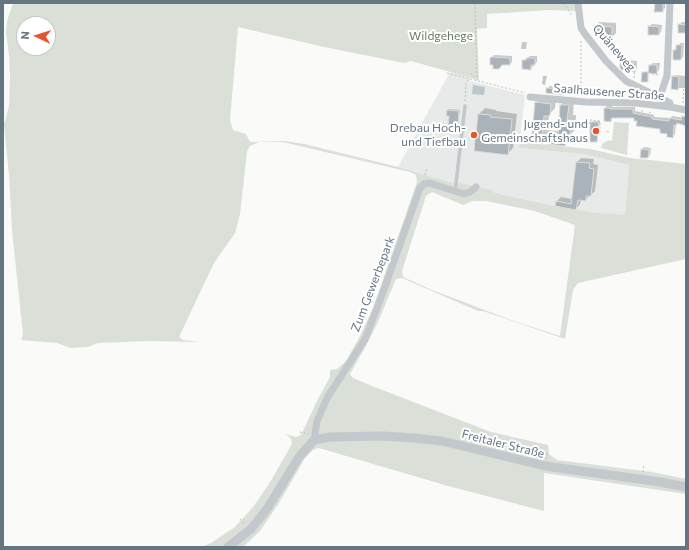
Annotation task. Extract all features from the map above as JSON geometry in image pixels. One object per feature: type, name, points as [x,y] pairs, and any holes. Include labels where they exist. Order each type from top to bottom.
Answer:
[{"type":"street","name":"Quäneweg","points":[[578,3],[581,28],[602,56],[621,76],[630,83],[660,96],[670,103],[670,107]]},
{"type":"street","points":[[660,96],[667,76],[670,3]]},
{"type":"street","name":"Saalhausener Straße","points":[[530,97],[685,107]]},
{"type":"street","name":"Zum Gewerbepark","points":[[314,440],[317,421],[327,398],[365,339],[420,188],[424,184],[429,183],[464,194],[470,192],[476,187]]},
{"type":"street","name":"Freitaler Straße","points":[[314,440],[341,436],[383,436],[442,441],[545,466],[686,487]]},
{"type":"street","points":[[228,547],[251,529],[266,509],[299,457],[314,440]]},
{"type":"lane","points":[[455,192],[465,106]]},
{"type":"path","points":[[475,3],[477,81]]},
{"type":"path","points":[[564,3],[581,28],[581,101]]},
{"type":"path","points":[[634,82],[635,69]]},
{"type":"path","points":[[471,73],[477,81]]},
{"type":"path","points":[[447,74],[524,93],[530,97]]},
{"type":"path","points":[[652,74],[665,75]]},
{"type":"path","points":[[465,106],[466,84],[468,80],[471,79]]},
{"type":"path","points":[[684,86],[685,107]]},
{"type":"path","points":[[648,117],[649,113],[655,112]]},
{"type":"path","points":[[588,128],[590,120],[600,121],[600,131],[596,131]]},
{"type":"path","points":[[425,175],[427,168]]},
{"type":"path","points":[[300,432],[305,434]]},
{"type":"path","points":[[546,456],[547,452]]},
{"type":"path","points":[[643,471],[644,464]]},
{"type":"shaded area","points":[[450,72],[470,77],[470,81],[525,95],[519,148],[583,154],[629,165],[625,216],[555,206],[504,195],[493,192],[493,190],[460,183],[453,183],[398,167]]},
{"type":"shaded area","points":[[473,85],[485,87],[484,95],[472,94]]},
{"type":"green space","name":"Wildgehege","points":[[13,3],[576,3],[576,11],[549,10],[487,14],[487,28],[477,29],[479,80],[411,61],[404,63],[324,47],[238,27],[230,120],[233,130],[246,134],[250,142],[284,141],[304,144],[398,167],[453,183],[460,183],[493,190],[493,192],[504,195],[555,206],[598,213],[625,215],[629,165],[583,154],[519,148],[520,142],[590,149],[630,158],[686,164],[686,259],[578,283],[573,290],[565,339],[483,311],[478,311],[402,278],[396,279],[378,322],[350,374],[353,378],[372,386],[491,432],[548,445],[549,454],[557,460],[652,472],[686,479],[686,494],[544,473],[544,511],[448,486],[319,448],[313,450],[305,458],[279,503],[260,531],[243,547],[201,547],[211,543],[235,527],[253,507],[269,484],[292,444],[291,439],[286,434],[296,437],[301,435],[330,377],[330,370],[337,369],[346,361],[373,308],[417,182],[416,175],[410,172],[283,142],[259,142],[250,146],[247,151],[240,214],[235,233],[214,263],[179,337],[183,340],[200,342],[148,341],[98,343],[88,347],[71,348],[57,343],[21,340],[23,334],[12,230],[4,125],[9,106],[10,78],[6,32],[7,21]],"holes":[[[432,192],[463,205],[473,201],[486,201],[535,211],[575,225],[560,336],[511,320],[432,290],[403,277],[402,271],[426,196]]]},
{"type":"green space","points":[[614,122],[629,123],[627,155],[601,148],[603,143],[609,140],[612,141]]},
{"type":"building","points":[[655,3],[663,3],[663,12],[654,12]]},
{"type":"building","points":[[678,24],[686,25],[686,33],[678,33]]},
{"type":"building","points":[[594,26],[612,27],[612,38],[601,38],[601,33],[594,32]]},
{"type":"building","points":[[648,26],[659,27],[659,35],[648,35]]},
{"type":"building","points":[[676,45],[682,45],[681,60],[673,60],[673,50],[676,50]]},
{"type":"building","points":[[491,57],[510,58],[510,65],[502,65],[499,69],[493,69],[493,65],[490,65]]},
{"type":"building","points":[[527,58],[535,58],[535,65],[531,65],[531,70],[522,69],[522,60],[526,60]]},
{"type":"building","points":[[620,62],[636,63],[635,72],[622,70],[620,68]]},
{"type":"building","points":[[649,65],[657,65],[657,74],[648,73]]},
{"type":"building","points":[[642,72],[648,72],[648,82],[641,82]]},
{"type":"building","points":[[672,76],[679,77],[678,90],[671,89]]},
{"type":"building","points":[[546,88],[564,89],[563,95],[546,93]]},
{"type":"building","points":[[535,102],[551,104],[550,115],[544,116],[542,134],[532,134]]},
{"type":"building","points":[[560,105],[569,105],[567,120],[571,120],[570,137],[566,137],[565,146],[538,143],[539,135],[558,137]]},
{"type":"building","points":[[604,108],[633,109],[633,113],[652,117],[652,119],[669,121],[669,118],[681,120],[682,116],[686,117],[686,126],[677,123],[677,125],[674,125],[673,138],[667,137],[667,134],[660,133],[660,129],[636,126],[637,121],[634,121],[634,118],[611,118],[611,122],[604,121]]},
{"type":"building","points":[[447,110],[459,111],[458,126],[448,126],[449,116],[446,116]]},
{"type":"building","points":[[478,114],[491,115],[490,117],[512,119],[508,155],[474,151],[475,140],[471,136],[476,134]]},
{"type":"building","points":[[590,122],[599,122],[597,142],[590,142]]},
{"type":"building","points":[[641,149],[649,150],[648,158],[640,158]]},
{"type":"building","points":[[576,162],[590,163],[589,168],[594,169],[591,196],[586,196],[586,201],[578,200],[576,210],[555,206],[556,201],[571,204]]},
{"type":"place","name":"Jugend- und Gemeinschaftshaus","points":[[596,131]]},
{"type":"place","name":"Drebau Hoch- und Tiefbau","points":[[474,135]]}]
